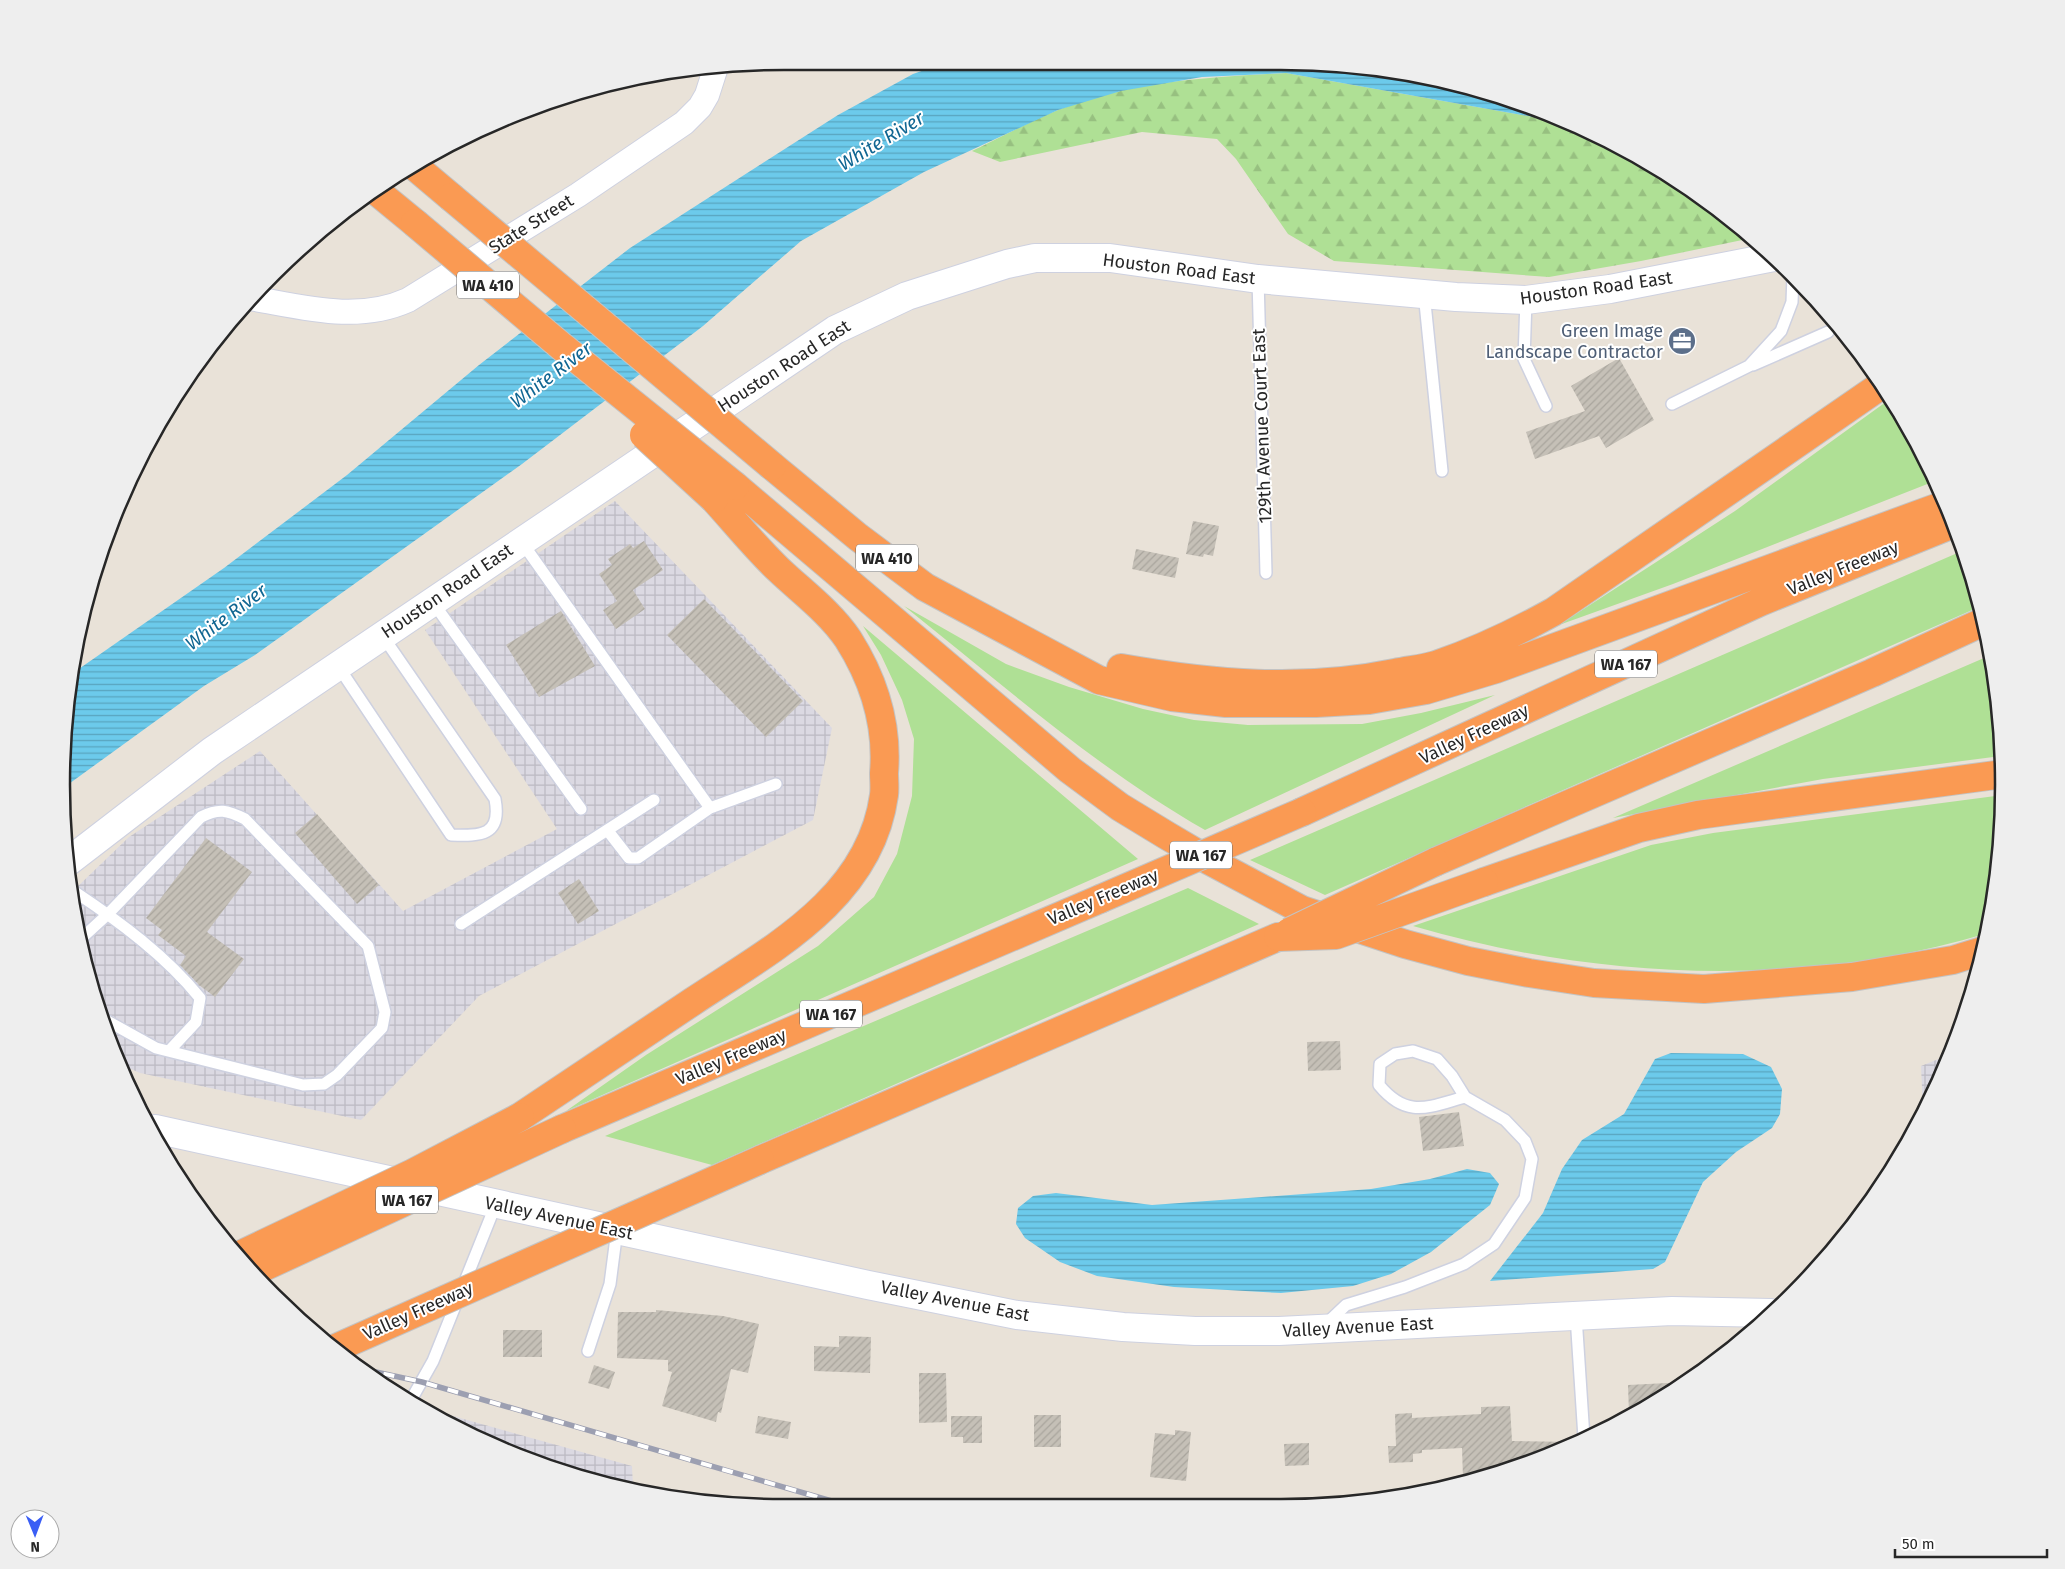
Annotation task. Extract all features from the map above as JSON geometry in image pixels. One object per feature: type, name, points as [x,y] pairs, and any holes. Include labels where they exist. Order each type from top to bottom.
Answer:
[{"type":"highway","name":"WA 410","points":[[420,170],[858,537],[925,587],[1012,635]]},
{"type":"highway","name":"WA 410","points":[[380,196],[561,346],[637,428],[724,493]]},
{"type":"highway","points":[[1012,635],[1060,647],[1102,664],[1177,678],[1229,684],[1324,683],[1368,679],[1434,665],[1477,650],[1553,612],[1876,389]]},
{"type":"highway","points":[[724,493],[1070,770],[1113,802],[1210,861],[1302,910],[1364,932],[1468,961],[1594,984],[1635,987],[1704,989],[1852,977],[1953,960],[1974,953]]},
{"type":"highway","points":[[245,1253],[413,1173],[520,1117],[793,936],[842,889],[854,871],[872,838],[884,795],[886,750],[878,702],[848,638],[828,616],[776,567],[724,493]]},
{"type":"highway","points":[[1012,635],[1098,680],[1172,697],[1226,703],[1316,703],[1369,700],[1426,690],[1496,669],[1939,507]]},
{"type":"highway","name":"Valley Freeway","points":[[259,1269],[562,1129],[1302,812],[1760,602],[1947,527]]},
{"type":"highway","name":"Valley Freeway","points":[[342,1345],[760,1160],[1217,964],[1435,862],[1872,673],[1977,625]]},
{"type":"highway","points":[[1278,937],[1336,935],[1639,828],[1698,815],[1995,775]]},
{"type":"street","name":"State Street","points":[[260,299],[348,313],[389,308],[408,300],[578,195],[684,123],[707,96],[713,74]]},
{"type":"street","name":"Houston Road East","points":[[74,857],[212,750],[521,541],[835,330],[907,296],[1007,264],[1035,258],[1110,258],[1258,279],[1424,294],[1526,300],[1610,289],[1765,259]]},
{"type":"street","name":"Valley Avenue East","points":[[160,1130],[617,1230],[1017,1314],[1123,1327],[1186,1331],[1321,1329],[1672,1311],[1762,1313]]},
{"type":"lane","name":"129th Avenue Court East","points":[[1258,279],[1266,573]]},
{"type":"lane","points":[[1749,366],[1781,331],[1792,302],[1793,286]]},
{"type":"lane","points":[[1424,294],[1442,471]]},
{"type":"lane","points":[[1526,300],[1524,359],[1546,406]]},
{"type":"lane","points":[[1672,404],[1749,366],[1828,332]]},
{"type":"lane","points":[[521,541],[710,808]]},
{"type":"lane","points":[[432,601],[581,809]]},
{"type":"lane","points":[[337,665],[451,835],[479,836],[492,827],[498,815],[495,799],[382,635]]},
{"type":"lane","points":[[608,831],[629,858],[638,858],[710,808],[776,784]]},
{"type":"lane","points":[[461,924],[654,800]]},
{"type":"lane","points":[[86,934],[108,914],[201,817],[214,810],[227,810],[245,819],[368,946],[385,1012],[382,1028],[337,1075],[324,1084],[303,1085],[156,1048],[111,1023]]},
{"type":"lane","points":[[79,895],[108,914],[181,976],[200,998],[196,1022],[170,1051]]},
{"type":"lane","points":[[1321,1329],[1346,1305],[1405,1287],[1464,1264],[1494,1244],[1525,1198],[1532,1159],[1525,1141],[1505,1120],[1465,1097],[1452,1076],[1436,1059],[1413,1051],[1395,1054],[1380,1064],[1379,1085],[1391,1100],[1409,1107],[1428,1107],[1465,1097]]},
{"type":"lane","points":[[414,1395],[434,1361],[496,1204]]},
{"type":"lane","points":[[588,1351],[610,1284],[617,1230]]},
{"type":"lane","points":[[1576,1316],[1584,1431]]},
{"type":"shaded area","points":[[615,501],[832,728],[813,820],[479,996],[361,1120],[140,1073],[129,1068],[108,1014],[94,969],[78,887],[129,837],[260,751],[403,911],[557,829],[425,630]]},
{"type":"shaded area","points":[[1941,1058],[1922,1098],[1921,1066]]},
{"type":"shaded area","points":[[449,1415],[632,1466],[633,1482],[600,1475],[511,1445]]},
{"type":"green space","points":[[1286,73],[1536,117],[1597,144],[1638,166],[1677,190],[1743,240],[1641,261],[1549,277],[1334,261],[1288,234],[1236,159],[1217,139],[1142,132],[1000,162],[972,151],[1058,110],[1086,100],[1170,82]]},
{"type":"green space","points":[[1884,403],[1928,484],[1673,584],[1559,625],[1735,511]]},
{"type":"green space","points":[[1956,553],[1973,610],[1325,895],[1250,860]]},
{"type":"green space","points":[[904,606],[1006,664],[1069,687],[1143,709],[1194,720],[1248,725],[1362,724],[1421,713],[1495,695],[1205,830],[1126,780],[1050,724]]},
{"type":"green space","points":[[863,626],[1138,859],[566,1111],[646,1055],[818,946],[874,897],[897,854],[912,796],[914,739],[902,700],[881,655]]},
{"type":"green space","points":[[1983,658],[1989,691],[1994,757],[1823,779],[1613,818]]},
{"type":"green space","points":[[1994,796],[1989,878],[1978,935],[1918,951],[1846,963],[1773,970],[1700,971],[1627,967],[1554,958],[1483,944],[1413,926],[1651,845],[1713,833]]},
{"type":"green space","points":[[1188,888],[1259,924],[712,1165],[605,1136]]},
{"type":"water","name":"White River","points":[[924,70],[1280,70],[1327,72],[1374,76],[1420,84],[1465,94],[1536,117],[1286,73],[1202,77],[1121,91],[1058,110],[924,172],[801,241],[703,326],[522,464],[255,655],[204,686],[70,783],[76,691],[80,668],[224,568],[347,475],[479,365],[630,248],[838,115],[913,74]]},
{"type":"water","points":[[1671,1053],[1743,1054],[1771,1067],[1782,1089],[1780,1114],[1772,1128],[1736,1152],[1703,1182],[1665,1262],[1653,1269],[1490,1281],[1543,1213],[1562,1169],[1582,1140],[1624,1114],[1655,1059]]},
{"type":"water","points":[[1467,1169],[1490,1173],[1499,1184],[1490,1205],[1431,1252],[1391,1274],[1353,1286],[1281,1293],[1174,1287],[1097,1276],[1060,1262],[1025,1238],[1016,1224],[1018,1208],[1033,1196],[1056,1193],[1152,1205],[1371,1189],[1430,1179]]},
{"type":"building","points":[[1619,358],[1654,420],[1606,448],[1599,436],[1535,459],[1526,432],[1585,411],[1571,386]]},
{"type":"building","points":[[1193,521],[1219,526],[1213,556],[1204,554],[1203,557],[1186,554]]},
{"type":"building","points":[[644,541],[663,570],[633,590],[645,609],[616,629],[603,610],[617,601],[599,574],[612,565],[608,559],[630,544],[633,548]]},
{"type":"building","points":[[1136,549],[1179,558],[1175,578],[1132,569]]},
{"type":"building","points":[[704,599],[803,701],[766,737],[667,635]]},
{"type":"building","points":[[561,611],[595,666],[539,697],[506,645]]},
{"type":"building","points":[[317,814],[379,885],[357,904],[295,833]]},
{"type":"building","points":[[206,838],[252,872],[207,932],[244,959],[215,997],[199,985],[180,965],[186,956],[158,935],[162,930],[146,918]]},
{"type":"building","points":[[579,879],[599,911],[578,924],[558,893]]},
{"type":"building","points":[[1340,1041],[1341,1070],[1308,1071],[1307,1042]]},
{"type":"building","points":[[1459,1112],[1464,1146],[1423,1151],[1419,1117]]},
{"type":"building","points":[[656,1310],[723,1316],[759,1324],[748,1373],[731,1369],[721,1413],[718,1412],[716,1422],[662,1406],[672,1372],[668,1371],[668,1360],[617,1358],[618,1312],[656,1312]]},
{"type":"building","points":[[503,1330],[542,1330],[542,1357],[503,1357]]},
{"type":"building","points":[[839,1336],[871,1337],[870,1373],[814,1371],[814,1346],[839,1347]]},
{"type":"building","points":[[594,1365],[615,1372],[609,1389],[588,1383]]},
{"type":"building","points":[[919,1373],[946,1373],[947,1422],[919,1423]]},
{"type":"building","points":[[1671,1383],[1629,1408],[1628,1385]]},
{"type":"building","points":[[1510,1406],[1512,1441],[1561,1442],[1510,1461],[1463,1475],[1462,1448],[1422,1450],[1422,1453],[1413,1454],[1413,1462],[1389,1463],[1388,1446],[1396,1446],[1395,1414],[1412,1413],[1412,1418],[1481,1414],[1481,1407]]},
{"type":"building","points":[[1034,1415],[1061,1415],[1061,1447],[1034,1447]]},
{"type":"building","points":[[758,1416],[791,1422],[788,1439],[755,1433]]},
{"type":"building","points":[[951,1416],[982,1416],[982,1443],[963,1443],[963,1437],[951,1437]]},
{"type":"building","points":[[1175,1430],[1191,1432],[1186,1481],[1150,1477],[1155,1433],[1175,1435]]},
{"type":"building","points":[[1309,1443],[1309,1465],[1285,1466],[1284,1444]]},
{"type":"railway","points":[[380,1373],[422,1382],[825,1499]]},
{"type":"place","name":"Green Image Landscape Contractor","points":[[1682,341]]}]
